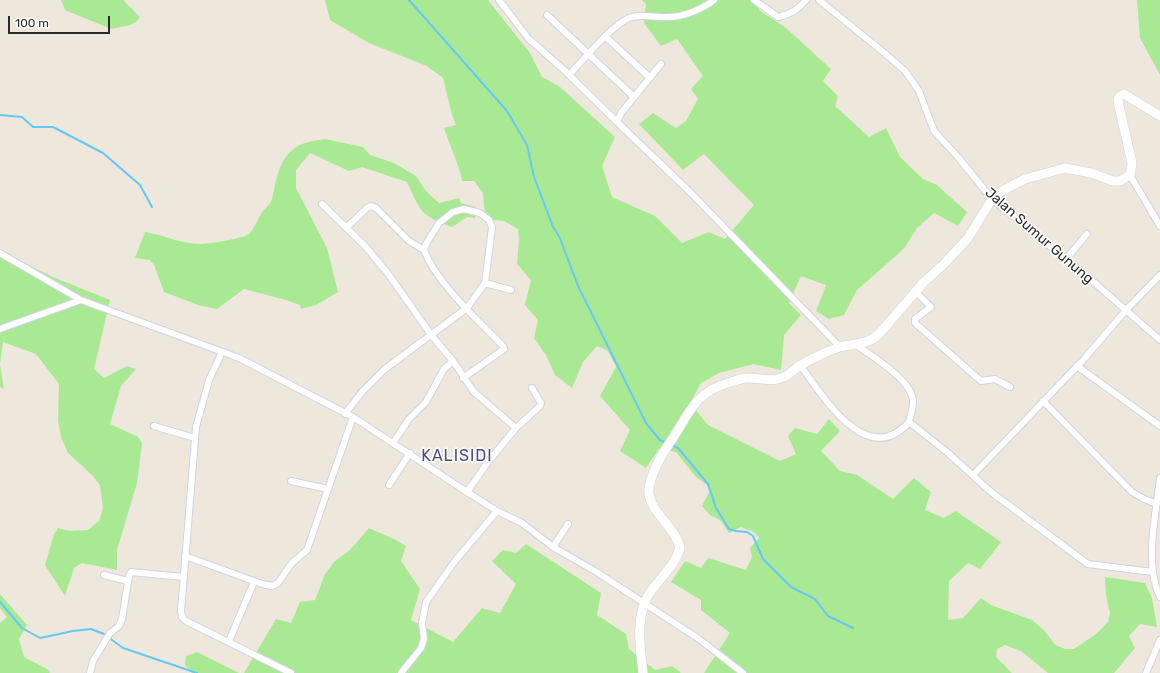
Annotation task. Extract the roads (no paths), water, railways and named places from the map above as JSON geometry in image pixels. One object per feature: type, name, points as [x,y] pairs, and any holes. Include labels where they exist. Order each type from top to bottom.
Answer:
[{"type":"street","points":[[499,0],[528,38],[569,75],[691,193],[840,347]]},
{"type":"street","points":[[569,75],[605,36],[629,18],[648,16],[670,17],[706,6],[714,0]]},
{"type":"street","points":[[754,0],[778,17],[789,14],[799,8],[806,0]]},
{"type":"street","name":"Jalan Sumur Gunung","points":[[819,0],[905,71],[919,91],[934,131],[958,157],[992,199],[1066,259],[1160,340]]},
{"type":"street","points":[[547,15],[634,97]]},
{"type":"street","points":[[605,36],[649,77]]},
{"type":"street","points":[[617,122],[621,113],[661,64]]},
{"type":"street","points":[[1160,116],[1130,96],[1124,94],[1118,99],[1132,163],[1130,175],[1160,226]]},
{"type":"street","points":[[643,673],[641,623],[644,603],[671,566],[680,548],[676,538],[653,504],[649,495],[650,484],[663,452],[691,408],[711,388],[748,378],[774,380],[781,378],[800,365],[840,347],[856,345],[876,337],[916,292],[968,238],[992,199],[1002,191],[1025,179],[1065,168],[1091,173],[1113,181],[1120,181],[1130,175]]},
{"type":"street","points":[[322,204],[366,248],[389,275],[474,392],[516,428]]},
{"type":"street","points":[[346,228],[364,210],[371,206],[376,208],[409,240],[424,250],[440,277],[504,349],[463,378]]},
{"type":"street","points":[[345,414],[362,392],[385,369],[432,336],[467,308],[485,283],[492,226],[490,220],[480,213],[464,210],[453,212],[439,223],[424,250]]},
{"type":"street","points":[[1066,259],[1087,234]]},
{"type":"street","points":[[0,253],[81,300],[239,358],[277,376],[353,417],[497,511],[522,523],[553,547],[594,570],[699,639],[743,673]]},
{"type":"street","points":[[973,475],[1077,366],[1126,310],[1160,275]]},
{"type":"street","points":[[485,283],[511,290]]},
{"type":"street","points":[[916,292],[931,307],[915,319],[915,324],[981,381],[995,379],[1010,387]]},
{"type":"street","points":[[0,329],[81,300]]},
{"type":"street","points":[[800,365],[847,423],[868,437],[878,439],[890,436],[905,427],[909,422],[914,402],[910,391],[884,364],[856,345]]},
{"type":"street","points":[[222,352],[203,399],[194,438],[181,611],[183,619],[291,673]]},
{"type":"street","points":[[393,443],[409,419],[426,402],[444,369],[453,362]]},
{"type":"street","points":[[1077,366],[1160,426]]},
{"type":"street","points":[[467,492],[488,462],[516,428],[540,406],[541,403],[532,388]]},
{"type":"street","points":[[1043,401],[1132,492],[1157,504]]},
{"type":"street","points":[[185,556],[254,582],[274,585],[292,564],[307,550],[353,417]]},
{"type":"street","points":[[909,422],[947,452],[991,492],[1088,564],[1153,572]]},
{"type":"street","points":[[154,426],[194,438]]},
{"type":"street","points":[[390,485],[410,453]]},
{"type":"street","points":[[1160,478],[1153,572],[1160,597]]},
{"type":"street","points":[[291,481],[328,489]]},
{"type":"street","points":[[401,673],[422,648],[424,639],[422,623],[426,602],[455,561],[497,511]]},
{"type":"street","points":[[553,547],[568,524]]},
{"type":"street","points":[[90,673],[93,661],[110,633],[119,626],[123,616],[130,574],[134,572],[184,577]]},
{"type":"street","points":[[104,575],[128,581]]},
{"type":"street","points":[[229,641],[254,582]]},
{"type":"street","points":[[1146,673],[1160,640]]},
{"type":"waterway","points":[[409,0],[507,111],[527,145],[534,177],[578,286],[646,423],[660,440],[667,443]]},
{"type":"waterway","points":[[0,115],[22,117],[33,127],[53,127],[103,153],[140,185],[152,207]]},
{"type":"waterway","points":[[671,445],[678,448],[708,484],[716,508],[729,529],[747,532],[753,536],[763,559],[791,587],[815,599],[828,616],[853,628]]},
{"type":"waterway","points":[[0,602],[22,628],[40,638],[91,629],[104,634],[123,648],[197,673]]},
{"type":"district","name":"KALISIDI","points":[[457,456]]}]
